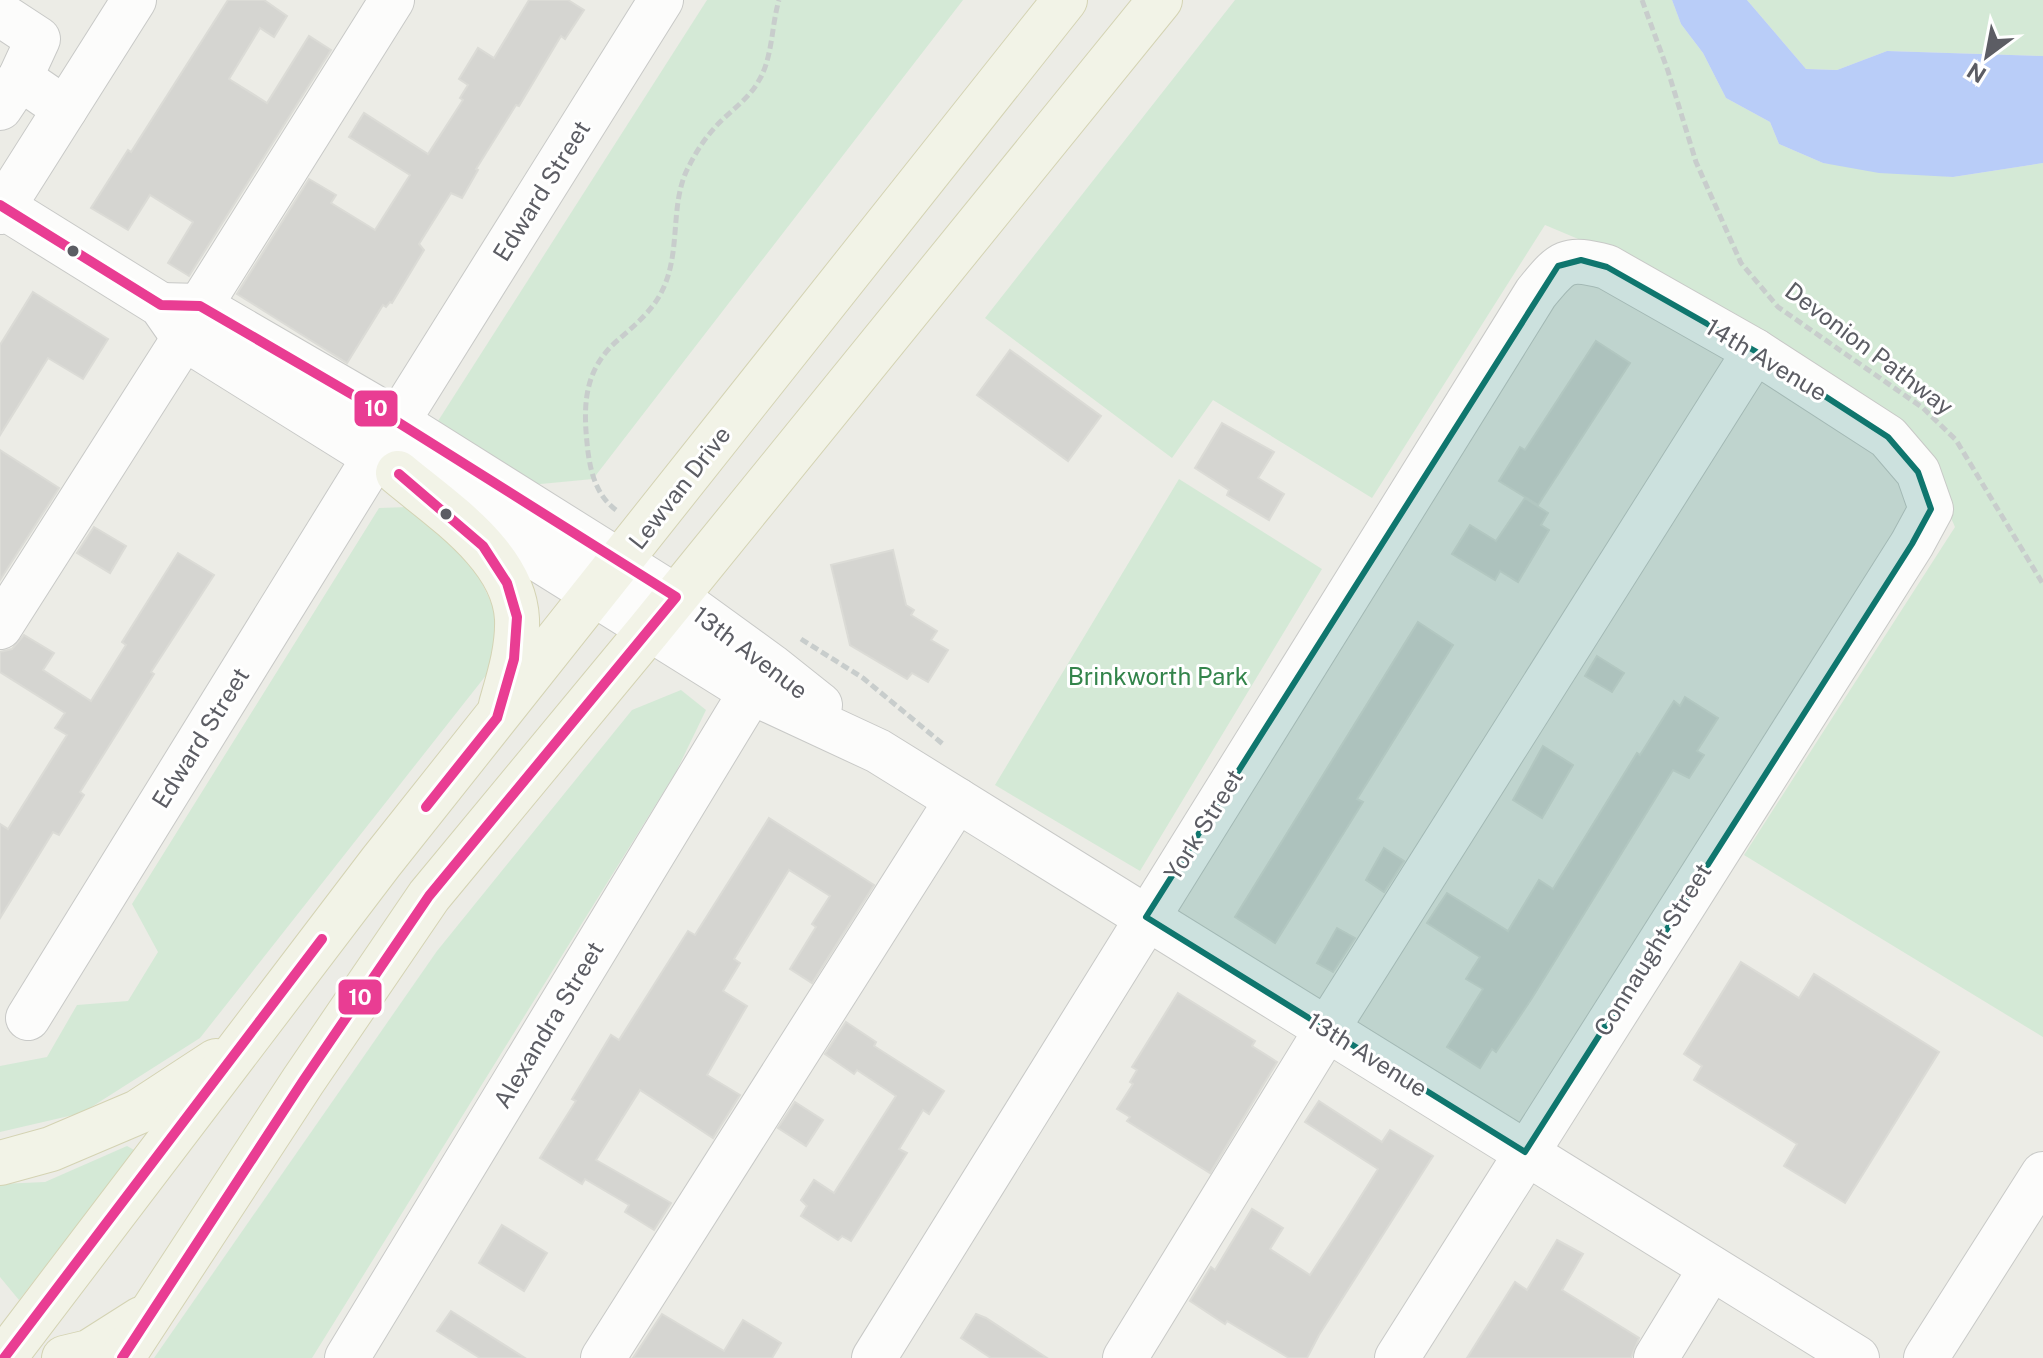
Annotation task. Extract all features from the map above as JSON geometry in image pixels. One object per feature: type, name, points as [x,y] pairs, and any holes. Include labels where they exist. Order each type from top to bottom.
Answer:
[{"type":"main road","name":"Lewvan Drive","points":[[4,1352],[381,862],[1065,0]]},
{"type":"main road","points":[[122,1358],[157,1309],[303,1081],[429,896],[1160,0]]},
{"type":"main road","points":[[386,466],[483,546],[507,583],[517,617],[514,659],[497,718]]},
{"type":"main road","points":[[0,1163],[51,1149],[138,1112],[242,1045]]},
{"type":"main road","points":[[64,1358],[89,1352],[157,1309]]},
{"type":"main road","points":[[4,1352],[51,1358]]},
{"type":"street","points":[[1,208],[134,0]]},
{"type":"street","points":[[0,627],[182,317],[392,0]]},
{"type":"street","name":"Edward Street","points":[[397,422],[661,0]]},
{"type":"street","points":[[0,14],[38,39],[10,93],[65,109]]},
{"type":"street","name":"13th Avenue","points":[[1,208],[182,317],[397,422],[608,578],[662,614],[751,692],[878,751]]},
{"type":"street","name":"14th Avenue","points":[[1536,293],[1558,266],[1581,260],[1607,267],[1755,351],[1888,437],[1918,472],[1931,509],[1912,544]]},
{"type":"street","name":"York Street","points":[[874,1358],[1536,293]]},
{"type":"street","name":"13th Avenue","points":[[182,317],[386,466],[608,578]]},
{"type":"street","points":[[1125,1358],[1327,1029],[1755,351]]},
{"type":"street","name":"Edward Street","points":[[28,1018],[386,466]]},
{"type":"street","name":"Connaught Street","points":[[1397,1358],[1912,544]]},
{"type":"street","name":"13th Avenue","points":[[662,614],[771,666],[878,751],[1857,1358]]},
{"type":"street","name":"Alexandra Street","points":[[347,1358],[751,692]]},
{"type":"street","points":[[603,1358],[957,800]]},
{"type":"street","points":[[1926,1358],[2043,1174]]},
{"type":"street","points":[[1656,1358],[1711,1268]]},
{"type":"path","points":[[609,505],[596,487],[592,473],[583,416],[584,400],[604,355],[656,301],[664,288],[674,249],[685,175],[699,147],[759,81],[769,55],[779,0]]},
{"type":"path","name":"Devonion Pathway","points":[[1642,0],[1696,162],[1741,263],[1778,307],[1923,408],[1956,440],[2043,584]]},
{"type":"highlighted area","points":[[1581,260],[1607,267],[1755,351],[1888,437],[1918,472],[1931,509],[1912,544],[1525,1152],[1146,917],[1558,266]]},
{"type":"green space","points":[[707,0],[963,0],[593,479],[530,485],[438,421]]},
{"type":"green space","points":[[1235,0],[1672,0],[1681,24],[1703,53],[1726,98],[1770,122],[1779,144],[1823,163],[1953,177],[2043,163],[2043,1037],[1744,855],[1955,527],[1913,432],[1671,278],[1545,225],[1372,498],[1213,400],[1172,458],[985,318]]},
{"type":"green space","points":[[1747,0],[2043,0],[2043,56],[1887,51],[1837,70],[1806,69]]},
{"type":"green space","name":"Brinkworth Park","points":[[1179,479],[1322,569],[1140,871],[995,785]]},
{"type":"green space","points":[[408,507],[469,556],[498,617],[491,669],[200,1038],[82,1113],[0,1132],[0,1066],[47,1057],[77,1005],[128,1001],[158,952],[132,904],[379,508]]},
{"type":"green space","points":[[681,690],[706,710],[676,772],[312,1358],[154,1358],[437,951],[632,710]]},
{"type":"green space","points":[[127,1146],[136,1151],[19,1300],[0,1277],[0,1184],[45,1182]]},
{"type":"water","points":[[1672,0],[1747,0],[1806,69],[1837,70],[1887,51],[2043,56],[2043,163],[1953,177],[1879,173],[1823,163],[1779,144],[1770,122],[1726,98],[1703,53],[1681,24]]},
{"type":"building","points":[[228,0],[264,0],[287,16],[274,37],[260,28],[229,79],[267,103],[309,36],[331,50],[189,276],[168,263],[193,222],[150,195],[128,230],[91,208],[128,150],[131,152]]},
{"type":"building","points":[[529,0],[568,0],[584,10],[565,39],[561,36],[519,106],[516,105],[476,169],[462,198],[451,193],[419,244],[424,250],[392,303],[386,307],[383,305],[347,363],[237,294],[309,179],[336,195],[331,203],[375,230],[410,175],[349,137],[364,113],[428,154],[463,100],[460,98],[468,85],[459,79],[478,48],[494,58]]},
{"type":"building","points":[[33,292],[108,339],[83,379],[48,358],[0,435],[0,345]]},
{"type":"building","points":[[1596,341],[1630,363],[1538,505],[1499,481],[1520,447],[1525,450]]},
{"type":"building","points":[[1010,350],[1101,416],[1068,461],[977,395]]},
{"type":"building","points":[[1222,423],[1274,452],[1258,478],[1284,494],[1269,520],[1227,495],[1229,490],[1195,468]]},
{"type":"building","points":[[0,450],[59,488],[0,580]]},
{"type":"building","points":[[1525,498],[1548,513],[1541,525],[1549,530],[1518,582],[1500,571],[1495,580],[1452,554],[1470,525],[1496,541]]},
{"type":"building","points":[[94,527],[126,546],[110,573],[77,553]]},
{"type":"building","points":[[893,550],[906,605],[914,610],[911,615],[937,631],[931,640],[948,650],[928,682],[912,673],[907,679],[850,645],[831,565]]},
{"type":"building","points":[[178,553],[214,575],[151,672],[154,674],[80,792],[84,795],[59,835],[53,832],[0,918],[0,824],[8,829],[67,735],[55,728],[65,713],[0,672],[0,652],[12,649],[24,635],[54,653],[43,670],[91,701],[126,645],[122,642]]},
{"type":"building","points":[[1418,622],[1453,645],[1357,799],[1363,802],[1275,943],[1235,917]]},
{"type":"building","points":[[1597,656],[1624,673],[1612,692],[1585,676]]},
{"type":"building","points":[[1685,697],[1718,718],[1697,751],[1704,755],[1689,778],[1673,770],[1532,998],[1496,1052],[1492,1049],[1480,1068],[1447,1047],[1483,989],[1466,979],[1480,957],[1427,923],[1447,893],[1508,931],[1539,880],[1553,889],[1637,753],[1640,755],[1674,701],[1680,706]]},
{"type":"building","points":[[1543,746],[1573,765],[1542,818],[1513,800]]},
{"type":"building","points":[[769,818],[874,885],[812,983],[790,969],[816,927],[812,924],[830,896],[789,870],[734,959],[740,963],[723,991],[747,1006],[707,1075],[740,1095],[713,1138],[640,1090],[596,1160],[671,1203],[654,1230],[625,1212],[629,1205],[585,1179],[582,1184],[540,1158],[576,1101],[572,1099],[611,1035],[619,1040],[688,931],[695,935]]},
{"type":"building","points":[[1384,848],[1404,861],[1384,892],[1366,880]]},
{"type":"building","points":[[1337,928],[1355,938],[1333,972],[1317,963]]},
{"type":"building","points":[[1741,962],[1799,998],[1814,974],[1939,1052],[1845,1203],[1784,1166],[1797,1144],[1694,1080],[1702,1066],[1684,1054]]},
{"type":"building","points":[[1178,993],[1255,1041],[1252,1046],[1277,1062],[1210,1173],[1127,1121],[1130,1117],[1117,1109],[1133,1084],[1130,1082],[1137,1070],[1132,1067]]},
{"type":"building","points":[[846,1022],[876,1042],[874,1046],[944,1091],[929,1114],[923,1110],[899,1149],[907,1153],[851,1241],[842,1236],[838,1240],[801,1216],[807,1206],[801,1200],[814,1180],[834,1193],[896,1096],[857,1070],[854,1074],[825,1054]]},
{"type":"building","points":[[1319,1101],[1382,1142],[1390,1130],[1433,1156],[1307,1358],[1289,1358],[1227,1321],[1225,1324],[1190,1301],[1211,1267],[1215,1270],[1252,1209],[1283,1228],[1270,1249],[1310,1275],[1346,1220],[1378,1169],[1305,1122]]},
{"type":"building","points":[[795,1102],[823,1120],[806,1146],[778,1128]]},
{"type":"building","points":[[502,1225],[547,1253],[524,1291],[479,1263]]},
{"type":"building","points":[[1557,1240],[1583,1254],[1562,1290],[1639,1338],[1631,1358],[1467,1358],[1515,1282],[1527,1290]]},
{"type":"building","points":[[451,1311],[525,1358],[480,1358],[437,1331]]},
{"type":"building","points":[[662,1314],[724,1351],[743,1320],[781,1343],[772,1358],[633,1358]]},
{"type":"building","points":[[976,1314],[1047,1358],[991,1358],[961,1338]]},
{"type":"transit line","name":"10","points":[[0,205],[161,305],[200,306],[372,406],[676,597],[429,896],[303,1081],[122,1358]]},
{"type":"transit line","name":"10","points":[[399,474],[483,546],[507,583],[517,617],[514,659],[497,718],[426,807]]},
{"type":"transit line","name":"10","points":[[4,1358],[322,939]]}]
